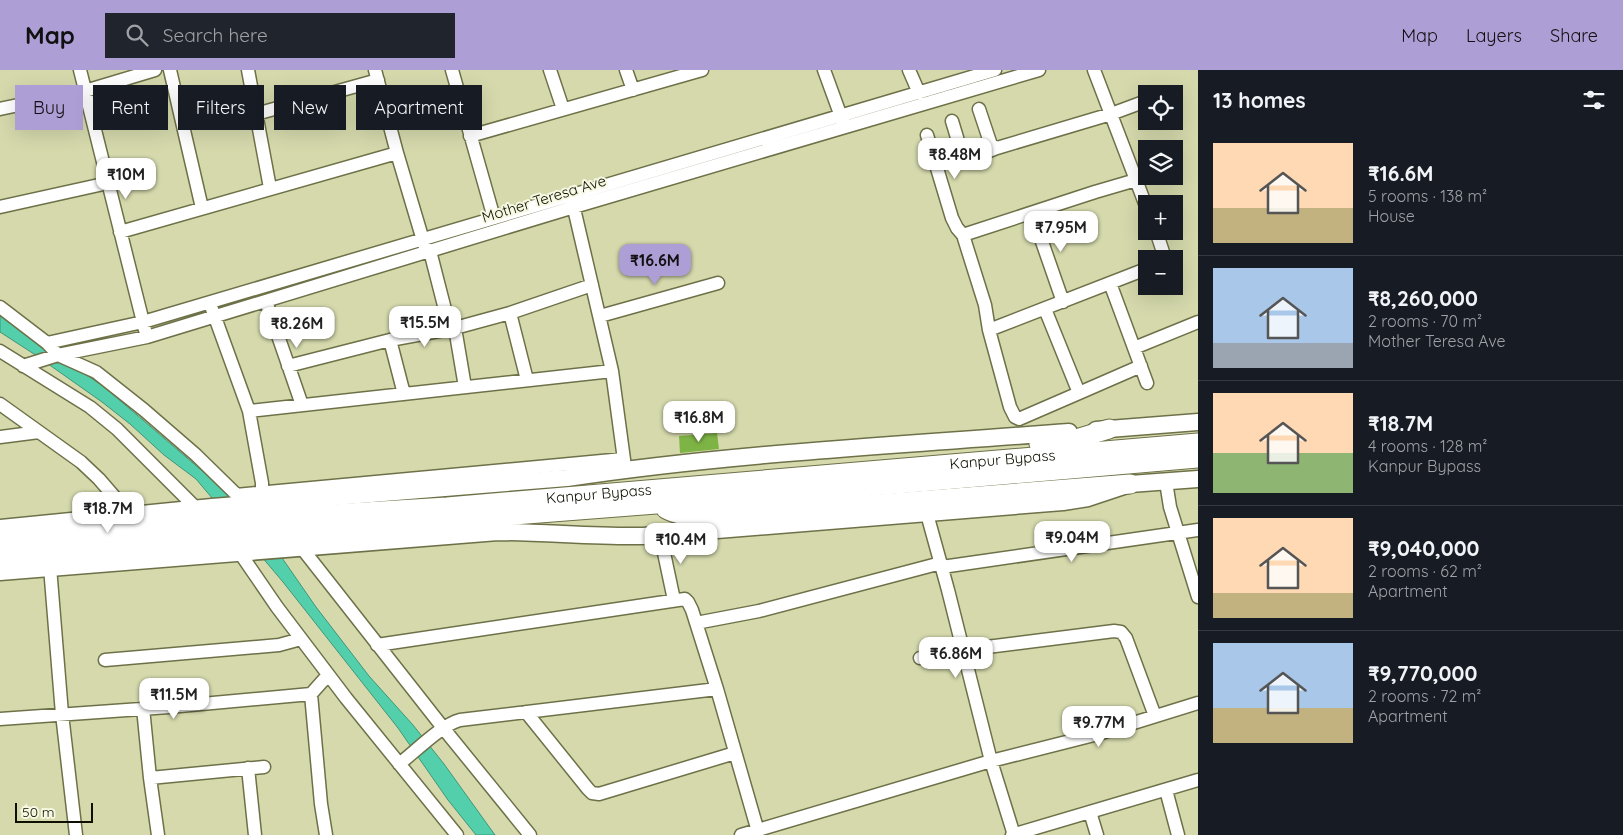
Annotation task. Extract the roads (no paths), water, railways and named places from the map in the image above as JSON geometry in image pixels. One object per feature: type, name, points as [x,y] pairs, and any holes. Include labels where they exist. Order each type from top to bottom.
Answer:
[{"type":"highway","points":[[669,488],[722,471],[1056,442],[1076,439],[1109,429]]},
{"type":"highway","name":"Kanpur Bypass","points":[[0,543],[216,521],[447,507],[1198,442]]},
{"type":"highway","name":"Kanpur Bypass","points":[[0,558],[194,540],[656,504],[1198,458]]},
{"type":"highway","points":[[656,504],[670,512],[716,517],[1130,484]]},
{"type":"main road","points":[[0,528],[131,516],[241,502],[567,478],[624,464],[768,455],[1198,422]]},
{"type":"main road","points":[[0,572],[498,532],[542,532],[610,536],[660,534],[927,514],[1063,502],[1088,498],[1130,484],[1198,479]]},
{"type":"street","points":[[80,70],[147,337]]},
{"type":"street","points":[[0,109],[85,91],[155,70]]},
{"type":"street","points":[[170,70],[202,208]]},
{"type":"street","points":[[248,70],[251,85]]},
{"type":"street","points":[[452,70],[494,218]]},
{"type":"street","points":[[550,70],[564,110]]},
{"type":"street","points":[[626,70],[633,90]]},
{"type":"street","points":[[470,136],[702,70]]},
{"type":"street","points":[[824,70],[843,121],[918,93],[995,70]]},
{"type":"street","points":[[910,70],[918,93]]},
{"type":"street","name":"Mother Teresa Ave","points":[[28,365],[56,356],[147,337],[428,252],[572,201],[843,121],[1038,70]]},
{"type":"street","points":[[1094,70],[1142,195]]},
{"type":"street","points":[[264,111],[377,75],[422,239],[453,329],[465,387]]},
{"type":"street","points":[[952,121],[962,154],[965,158],[969,159],[996,148],[1111,114],[1138,104]]},
{"type":"street","points":[[979,109],[991,145],[996,148]]},
{"type":"street","points":[[259,130],[270,188]]},
{"type":"street","points":[[927,135],[952,218],[963,236],[985,305],[989,330],[1010,407],[1015,417],[1019,419],[1141,366]]},
{"type":"street","points":[[120,232],[397,153]]},
{"type":"street","points":[[963,236],[1136,180]]},
{"type":"street","points":[[0,207],[108,183]]},
{"type":"street","points":[[0,307],[48,343],[56,356],[96,372],[144,410],[196,455],[241,502],[262,491],[624,464],[612,371],[572,201],[494,218],[143,322],[48,343]]},
{"type":"street","points":[[1032,213],[1063,302]]},
{"type":"street","points":[[989,330],[1138,272]]},
{"type":"street","points":[[600,316],[718,283]]},
{"type":"street","points":[[1110,283],[1147,383]]},
{"type":"street","points":[[288,366],[390,340],[453,329],[510,313],[592,285]]},
{"type":"street","points":[[210,302],[249,410],[262,491]]},
{"type":"street","points":[[266,302],[302,405]]},
{"type":"street","points":[[1045,309],[1079,393]]},
{"type":"street","points":[[510,313],[527,380]]},
{"type":"street","points":[[1134,348],[1198,322]]},
{"type":"street","points":[[390,340],[404,394]]},
{"type":"street","points":[[0,350],[28,365],[90,407],[117,428],[205,508]]},
{"type":"street","points":[[249,410],[612,371]]},
{"type":"street","points":[[0,404],[81,462],[99,479],[131,516]]},
{"type":"street","points":[[0,438],[40,432]]},
{"type":"street","points":[[1166,482],[1170,507],[1198,597]]},
{"type":"street","points":[[927,514],[991,761],[1013,835],[1198,780]]},
{"type":"street","points":[[696,624],[759,611],[941,565],[1198,530]]},
{"type":"street","points":[[660,534],[674,600]]},
{"type":"street","points":[[301,547],[377,645],[530,835]]},
{"type":"street","points":[[244,553],[245,563],[328,675],[457,835]]},
{"type":"street","points":[[50,567],[62,714],[76,835]]},
{"type":"street","points":[[377,645],[685,599],[688,602],[696,624],[717,689],[758,833]]},
{"type":"street","points":[[920,658],[959,653],[963,650],[1114,631],[1121,632],[1126,638],[1155,716]]},
{"type":"street","points":[[106,660],[279,645],[301,639]]},
{"type":"street","points":[[0,719],[169,707],[311,694],[328,675]]},
{"type":"street","points":[[399,764],[430,739],[454,722],[460,720],[717,689]]},
{"type":"street","points":[[311,694],[321,804],[326,835]]},
{"type":"street","points":[[741,835],[758,833],[991,761],[1098,734],[1198,703]]},
{"type":"street","points":[[143,708],[158,835]]},
{"type":"street","points":[[526,712],[592,793],[599,794],[735,753]]},
{"type":"street","points":[[150,778],[264,767]]},
{"type":"street","points":[[248,768],[254,835]]},
{"type":"street","points":[[1166,790],[1178,835]]},
{"type":"street","points":[[1090,812],[1097,835]]},
{"type":"water","points":[[0,314],[102,385],[228,493],[280,555],[316,607],[369,676],[413,725],[444,764],[495,835],[476,835],[448,800],[398,728],[283,582],[196,479],[164,455],[102,402],[0,332]]}]
